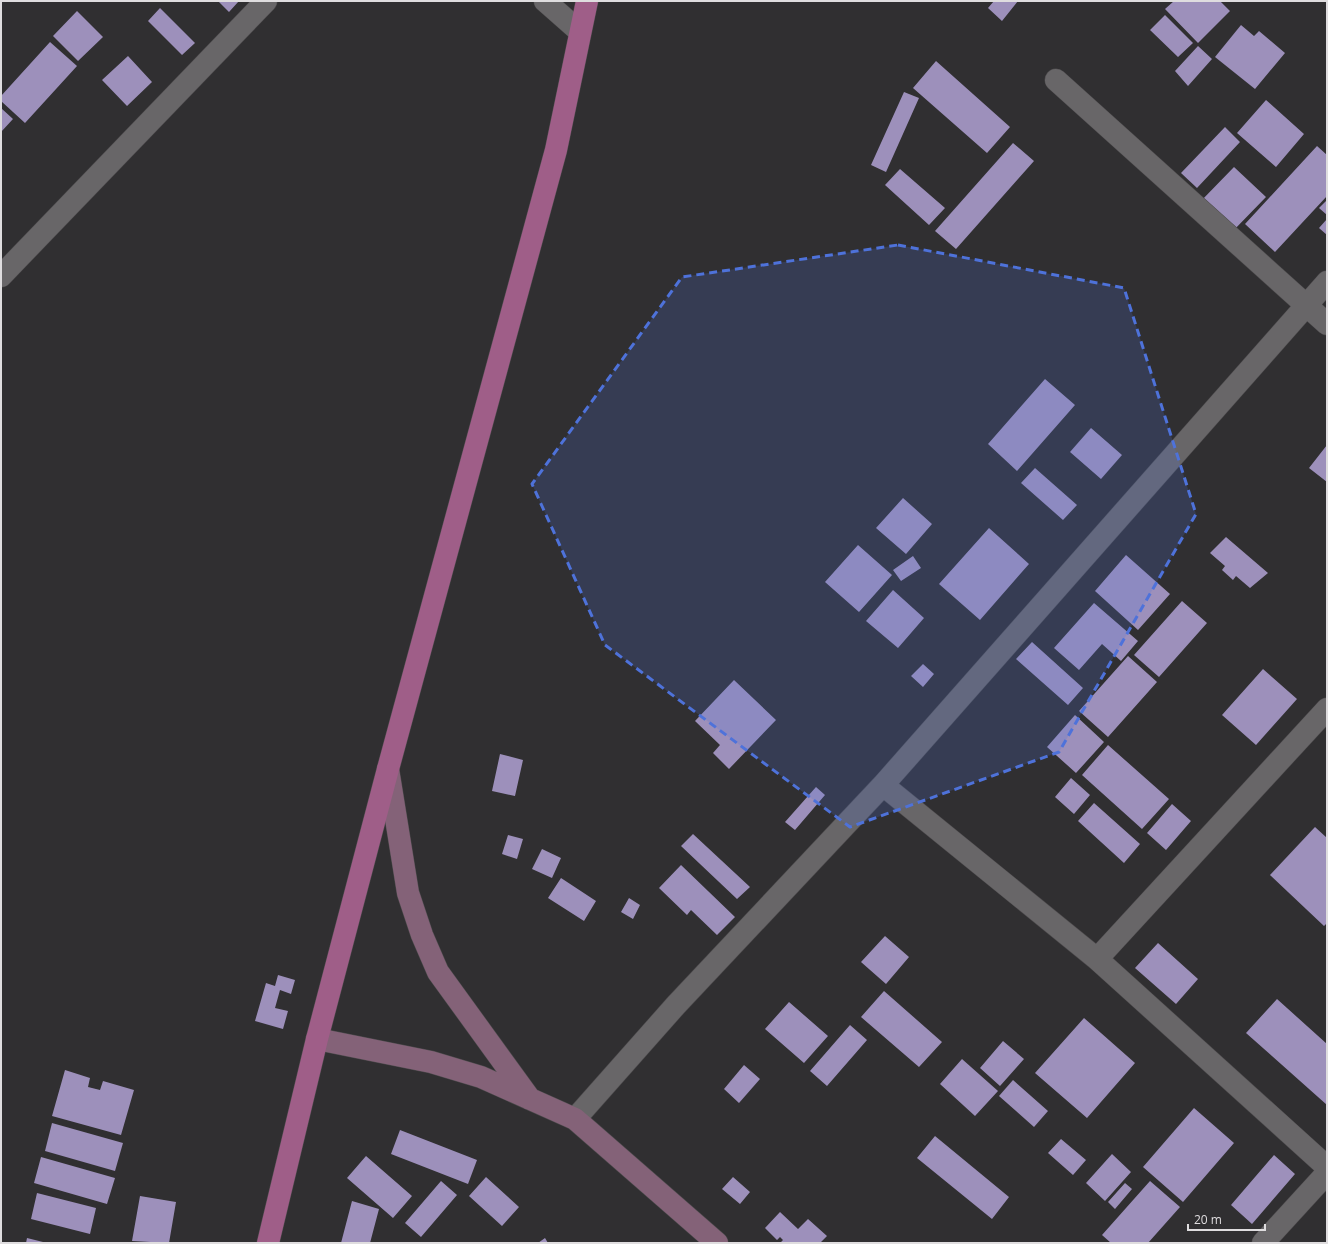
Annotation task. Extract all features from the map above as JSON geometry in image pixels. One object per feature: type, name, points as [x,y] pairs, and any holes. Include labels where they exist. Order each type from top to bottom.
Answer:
[{"type":"main road","points":[[268,1243],[317,1038],[388,769],[556,150],[579,31],[587,1]]},
{"type":"street","points":[[1,276],[266,1]]},
{"type":"street","points":[[545,1],[579,31]]},
{"type":"street","points":[[1056,80],[1327,324]]},
{"type":"street","points":[[575,1119],[676,1005],[883,785],[1327,282]]},
{"type":"street","points":[[1097,959],[1327,709]]},
{"type":"street","points":[[388,769],[408,893],[422,935],[438,972],[532,1101]]},
{"type":"street","points":[[883,785],[1097,959],[1327,1167]]},
{"type":"street","points":[[317,1038],[431,1062],[481,1077],[575,1119],[717,1243]]},
{"type":"street","points":[[1263,1243],[1327,1173]]},
{"type":"highlighted area","points":[[898,245],[1124,288],[1196,514],[1059,752],[850,827],[605,645],[532,484],[682,277]]},
{"type":"building","points":[[218,1],[239,1],[229,12]]},
{"type":"building","points":[[994,1],[1018,1],[1002,21],[988,8]]},
{"type":"building","points":[[1174,1],[1220,1],[1230,11],[1198,43],[1165,9]]},
{"type":"building","points":[[160,8],[195,43],[182,55],[148,21]]},
{"type":"building","points":[[77,11],[103,37],[78,61],[53,36]]},
{"type":"building","points":[[1165,15],[1193,43],[1178,57],[1150,30]]},
{"type":"building","points":[[1241,25],[1254,36],[1259,31],[1285,53],[1255,89],[1215,57]]},
{"type":"building","points":[[50,42],[77,66],[25,123],[1,101],[1,96]]},
{"type":"building","points":[[1198,46],[1212,59],[1188,86],[1175,71]]},
{"type":"building","points":[[128,56],[152,82],[127,106],[102,80]]},
{"type":"building","points":[[936,61],[1010,127],[987,153],[913,88]]},
{"type":"building","points":[[904,92],[919,98],[886,172],[871,165]]},
{"type":"building","points":[[1266,100],[1304,134],[1276,167],[1237,133]]},
{"type":"building","points":[[1,108],[13,119],[1,132]]},
{"type":"building","points":[[1225,127],[1240,142],[1197,188],[1181,173]]},
{"type":"building","points":[[1013,143],[1034,161],[956,249],[935,231]]},
{"type":"building","points":[[1317,146],[1327,155],[1327,196],[1275,252],[1245,224]]},
{"type":"building","points":[[1234,167],[1266,197],[1232,232],[1200,202]]},
{"type":"building","points":[[900,169],[945,208],[929,225],[885,185]]},
{"type":"building","points":[[1327,200],[1327,215],[1319,208]]},
{"type":"building","points":[[1327,219],[1327,235],[1319,228]]},
{"type":"building","points":[[1045,379],[1075,405],[1017,471],[988,444]]},
{"type":"building","points":[[1091,428],[1122,455],[1101,479],[1070,452]]},
{"type":"building","points":[[1327,445],[1327,482],[1309,468]]},
{"type":"building","points":[[1035,468],[1077,505],[1063,520],[1021,483]]},
{"type":"building","points":[[903,498],[932,524],[906,554],[876,528]]},
{"type":"building","points":[[989,528],[1029,564],[980,620],[939,584]]},
{"type":"building","points":[[1226,537],[1268,573],[1250,588],[1236,576],[1233,580],[1222,570],[1225,566],[1210,553]]},
{"type":"building","points":[[858,545],[892,575],[859,612],[825,582]]},
{"type":"building","points":[[1126,555],[1170,594],[1138,630],[1095,591]]},
{"type":"building","points":[[913,556],[921,568],[901,581],[893,570]]},
{"type":"building","points":[[893,590],[924,618],[898,648],[866,621]]},
{"type":"building","points":[[1182,601],[1207,623],[1159,677],[1134,655]]},
{"type":"building","points":[[1094,603],[1138,641],[1121,661],[1102,644],[1079,670],[1054,648]]},
{"type":"building","points":[[1032,642],[1083,688],[1068,705],[1016,659]]},
{"type":"building","points":[[1128,656],[1157,682],[1108,737],[1079,711]]},
{"type":"building","points":[[923,664],[934,674],[923,687],[911,676]]},
{"type":"building","points":[[1263,669],[1297,699],[1256,745],[1222,715]]},
{"type":"building","points":[[734,680],[776,720],[729,769],[713,753],[720,745],[695,721]]},
{"type":"building","points":[[1075,715],[1104,742],[1076,773],[1047,747]]},
{"type":"building","points":[[1108,745],[1169,799],[1142,829],[1082,775]]},
{"type":"building","points":[[500,754],[523,760],[515,796],[492,791]]},
{"type":"building","points":[[1071,778],[1090,795],[1074,814],[1055,797]]},
{"type":"building","points":[[816,787],[825,795],[795,830],[785,822]]},
{"type":"building","points":[[1094,803],[1140,844],[1124,863],[1078,821]]},
{"type":"building","points":[[1172,804],[1191,821],[1166,850],[1147,833]]},
{"type":"building","points":[[1315,827],[1327,838],[1327,923],[1324,926],[1270,875]]},
{"type":"building","points":[[693,834],[750,887],[737,899],[681,846]]},
{"type":"building","points":[[508,835],[523,839],[517,859],[502,854]]},
{"type":"building","points":[[542,849],[561,858],[552,878],[532,869]]},
{"type":"building","points":[[681,865],[735,917],[717,935],[691,910],[687,915],[659,888]]},
{"type":"building","points":[[561,878],[596,901],[584,921],[548,898]]},
{"type":"building","points":[[629,898],[640,905],[633,919],[621,912]]},
{"type":"building","points":[[885,936],[909,957],[886,984],[861,962]]},
{"type":"building","points":[[1158,943],[1198,979],[1176,1004],[1135,968]]},
{"type":"building","points":[[278,975],[295,980],[291,994],[280,990],[275,1008],[288,1011],[283,1029],[255,1021],[266,983],[275,986]]},
{"type":"building","points":[[884,991],[942,1042],[919,1067],[861,1017]]},
{"type":"building","points":[[1277,999],[1327,1044],[1327,1105],[1246,1033]]},
{"type":"building","points":[[789,1002],[828,1036],[804,1063],[765,1029]]},
{"type":"building","points":[[1084,1018],[1135,1063],[1087,1118],[1035,1073]]},
{"type":"building","points":[[850,1025],[867,1040],[827,1086],[810,1071]]},
{"type":"building","points":[[1003,1041],[1024,1059],[1000,1086],[980,1068]]},
{"type":"building","points":[[962,1059],[998,1091],[975,1116],[940,1084]]},
{"type":"building","points":[[744,1065],[760,1079],[739,1103],[724,1089]]},
{"type":"building","points":[[65,1070],[90,1078],[88,1087],[100,1090],[103,1081],[134,1090],[121,1135],[52,1116]]},
{"type":"building","points":[[1013,1080],[1048,1111],[1034,1127],[999,1096]]},
{"type":"building","points":[[1194,1108],[1234,1143],[1183,1202],[1143,1167]]},
{"type":"building","points":[[52,1123],[123,1143],[115,1171],[45,1151]]},
{"type":"building","points":[[400,1130],[477,1160],[468,1184],[391,1154]]},
{"type":"building","points":[[935,1136],[1009,1197],[992,1219],[917,1158]]},
{"type":"building","points":[[1061,1139],[1086,1160],[1073,1175],[1048,1153]]},
{"type":"building","points":[[1112,1154],[1131,1172],[1105,1201],[1086,1183]]},
{"type":"building","points":[[1274,1155],[1295,1174],[1252,1224],[1231,1205]]},
{"type":"building","points":[[366,1156],[412,1196],[393,1218],[347,1178]]},
{"type":"building","points":[[41,1157],[115,1178],[107,1204],[34,1183]]},
{"type":"building","points":[[486,1177],[519,1207],[502,1226],[469,1196]]},
{"type":"building","points":[[733,1177],[750,1192],[740,1204],[722,1189]]},
{"type":"building","points":[[441,1181],[457,1195],[421,1237],[405,1223]]},
{"type":"building","points":[[1150,1181],[1180,1207],[1148,1243],[1111,1243],[1102,1235]]},
{"type":"building","points":[[1125,1183],[1132,1189],[1115,1209],[1108,1202]]},
{"type":"building","points":[[37,1193],[96,1208],[90,1234],[31,1219]]},
{"type":"building","points":[[140,1196],[176,1202],[169,1243],[132,1241]]},
{"type":"building","points":[[352,1201],[379,1209],[370,1243],[341,1243]]},
{"type":"building","points":[[780,1212],[798,1229],[808,1219],[827,1236],[820,1243],[780,1243],[783,1240],[780,1237],[777,1240],[765,1228]]},
{"type":"building","points":[[27,1238],[43,1242],[43,1243],[26,1243]]},
{"type":"building","points":[[545,1238],[548,1243],[538,1243]]}]
